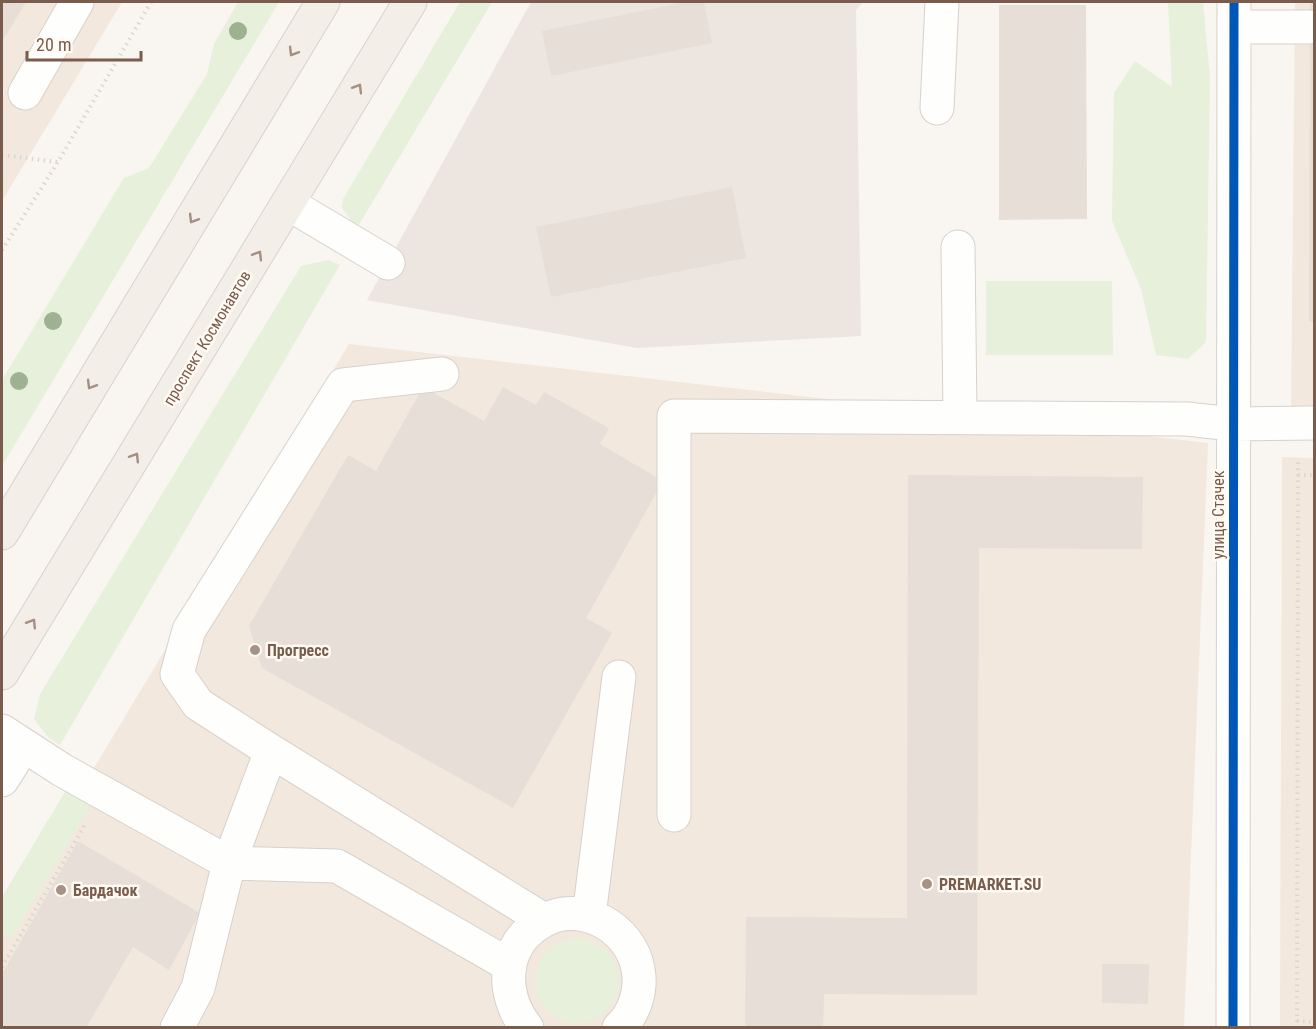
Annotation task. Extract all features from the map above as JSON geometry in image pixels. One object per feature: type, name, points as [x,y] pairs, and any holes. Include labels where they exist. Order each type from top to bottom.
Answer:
[{"type":"main road","points":[[2,533],[323,2]]},
{"type":"main road","name":"проспект Космонавтов","points":[[2,673],[410,2]]},
{"type":"street","points":[[25,93],[77,2]]},
{"type":"street","points":[[937,108],[942,2]]},
{"type":"street","points":[[1234,14],[1310,27]]},
{"type":"street","name":"улица Стачек","points":[[1233,1028],[1234,14]]},
{"type":"street","points":[[289,204],[388,264]]},
{"type":"street","points":[[958,247],[960,417]]},
{"type":"street","points":[[442,374],[343,385],[189,630],[177,674],[198,704],[544,920]]},
{"type":"street","points":[[674,815],[674,416],[1187,418],[1232,424],[1306,423]]},
{"type":"street","points":[[589,916],[619,677]]},
{"type":"street","points":[[2,780],[12,739],[229,863],[337,866],[509,965]]},
{"type":"street","points":[[177,1028],[198,988],[229,863],[271,751]]},
{"type":"street","points":[[527,1028],[514,1009],[508,988],[509,965],[516,947],[529,931],[544,920],[567,914],[589,916],[609,924],[626,939],[636,959],[640,981],[636,1003],[619,1028]]},
{"type":"path","points":[[2,250],[58,162],[152,2]]},
{"type":"path","points":[[2,155],[58,162]]},
{"type":"path","points":[[1297,1028],[1298,475],[1306,423]]},
{"type":"path","points":[[1298,475],[1314,475]]},
{"type":"path","points":[[2,968],[104,793]]},
{"type":"path","points":[[1297,1021],[1314,1022]]},
{"type":"shaded area","points":[[2,2],[122,2],[2,201]]},
{"type":"shaded area","points":[[531,2],[863,2],[856,10],[861,336],[637,348],[367,300]]},
{"type":"shaded area","points":[[1295,2],[1314,2],[1314,411],[1291,412]]},
{"type":"shaded area","points":[[349,344],[1208,443],[1184,1027],[2,1027],[2,921]]},
{"type":"shaded area","points":[[1282,457],[1314,458],[1314,1027],[1280,1027]]},
{"type":"green space","points":[[238,2],[279,2],[2,466],[2,380],[124,178],[149,168],[207,74],[214,44]]},
{"type":"green space","points":[[460,2],[492,2],[357,228],[342,208],[343,199]]},
{"type":"green space","points":[[1168,2],[1203,2],[1210,77],[1206,342],[1188,359],[1156,355],[1141,289],[1112,221],[1114,93],[1135,61],[1172,87]]},
{"type":"green space","points":[[328,260],[340,265],[60,745],[49,738],[34,719],[40,694],[301,266]]},
{"type":"green space","points":[[986,281],[1112,281],[1113,355],[986,355]]},
{"type":"green space","points":[[66,790],[91,805],[11,939],[2,934],[2,897]]},
{"type":"green space","points":[[569,939],[585,939],[601,946],[612,957],[619,973],[616,997],[607,1011],[585,1023],[569,1023],[553,1016],[542,1005],[535,989],[535,973],[542,957],[553,946]]},
{"type":"building","points":[[2,2],[26,2],[2,42]]},
{"type":"building","points":[[686,2],[704,2],[712,43],[551,76],[542,31]]},
{"type":"building","points":[[1310,2],[1314,2],[1314,322],[1309,321]]},
{"type":"building","points":[[999,5],[1086,5],[1087,219],[999,220]]},
{"type":"building","points":[[732,187],[746,258],[551,297],[536,227]]},
{"type":"building","points":[[423,387],[484,421],[503,387],[536,405],[544,392],[609,428],[600,444],[663,481],[586,618],[612,633],[513,808],[262,668],[249,626],[348,455],[376,471]]},
{"type":"building","points":[[908,475],[1143,477],[1142,549],[979,548],[977,995],[824,994],[823,1028],[745,1028],[746,917],[907,918]]},
{"type":"building","points":[[78,841],[200,913],[169,970],[133,947],[86,1028],[2,1028],[2,974]]},
{"type":"building","points":[[1102,964],[1149,964],[1148,1004],[1102,1003]]},
{"type":"cycle path","points":[[1233,1028],[1234,2]]},
{"type":"place","name":"Прогресс","points":[[255,650]]},
{"type":"place","name":"PREMARKET.SU","points":[[927,884]]},
{"type":"place","name":"Бардачок","points":[[61,890]]}]
